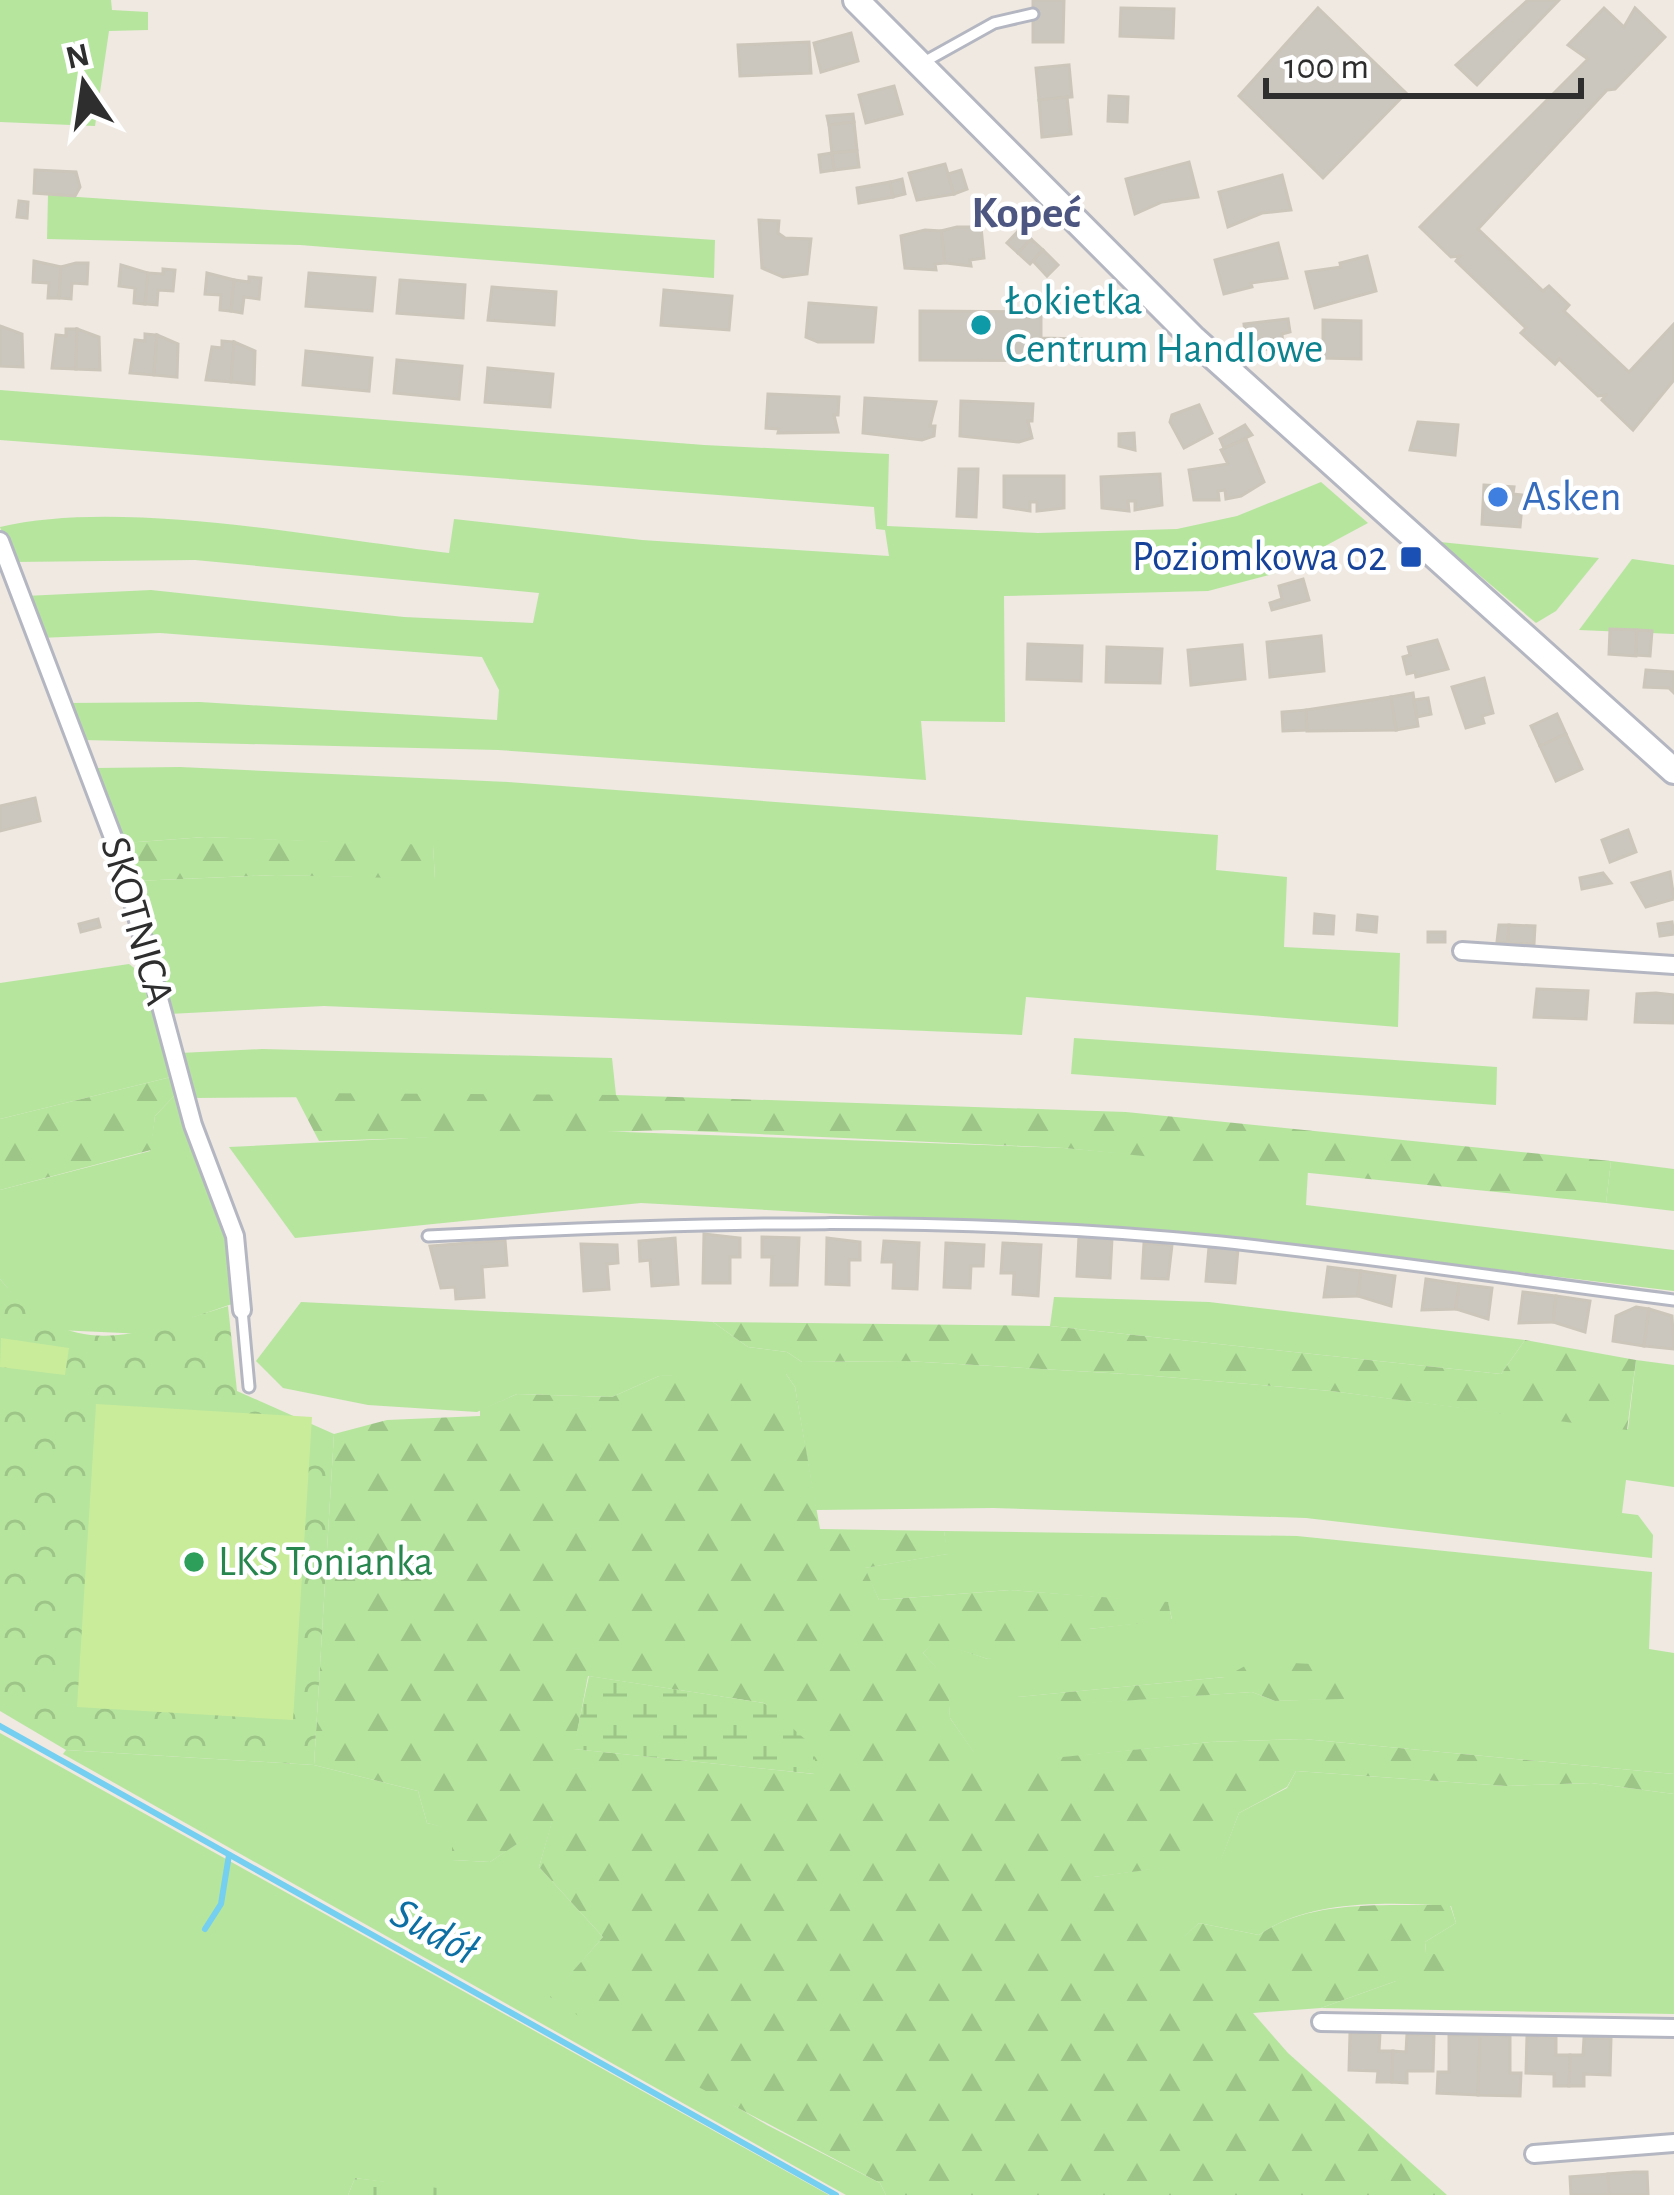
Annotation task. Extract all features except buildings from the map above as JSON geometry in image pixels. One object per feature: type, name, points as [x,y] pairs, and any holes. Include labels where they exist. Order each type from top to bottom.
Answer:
[{"type":"street","points":[[856,0],[1194,339],[1674,771]]},
{"type":"street","name":"SKOTNICA","points":[[0,541],[122,861],[193,1125],[235,1236],[242,1310]]},
{"type":"street","points":[[1462,952],[1674,965]]},
{"type":"street","points":[[1322,2022],[1674,2027]]},
{"type":"street","points":[[1534,2154],[1674,2143]]},
{"type":"lane","points":[[919,64],[994,22],[1033,14]]},
{"type":"lane","points":[[428,1236],[644,1225],[931,1226],[1219,1242],[1674,1300]]},
{"type":"lane","points":[[242,1310],[249,1387]]},
{"type":"green space","points":[[0,0],[111,0],[112,10],[148,12],[148,30],[109,31],[95,126],[0,122]]},
{"type":"green space","points":[[48,195],[715,240],[714,278],[300,245],[47,239]]},
{"type":"green space","points":[[0,390],[704,445],[889,454],[887,526],[1038,533],[1177,529],[1237,516],[1321,482],[1368,523],[1273,574],[1208,591],[1004,596],[1005,722],[921,721],[926,780],[498,750],[83,740],[67,703],[200,702],[497,720],[499,690],[482,657],[160,633],[39,638],[25,596],[151,590],[404,617],[533,623],[539,593],[195,560],[13,562],[0,527],[49,519],[162,519],[449,553],[454,519],[642,540],[889,556],[885,530],[876,529],[874,507],[0,440]]},
{"type":"green space","points":[[1440,542],[1599,558],[1556,611],[1536,623]]},
{"type":"green space","points":[[1632,559],[1674,565],[1674,634],[1579,630]]},
{"type":"green space","points":[[180,767],[508,782],[1218,835],[1216,870],[1287,877],[1284,947],[1400,953],[1398,1027],[1026,997],[1022,1035],[324,1006],[169,1014],[135,881],[276,875],[435,878],[433,846],[205,837],[124,843],[97,768]]},
{"type":"green space","points":[[205,837],[433,845],[435,879],[276,875],[135,881],[124,843]]},
{"type":"green space","points":[[129,964],[147,978],[171,1077],[0,1119],[0,983]]},
{"type":"green space","points":[[1074,1038],[1497,1067],[1496,1105],[1071,1074]]},
{"type":"green space","points":[[262,1049],[612,1058],[616,1095],[192,1098],[180,1053]]},
{"type":"green space","points":[[171,1077],[176,1094],[155,1116],[151,1150],[0,1190],[0,1119]]},
{"type":"green space","points":[[294,1093],[616,1095],[1126,1112],[1611,1161],[1606,1203],[1064,1148],[669,1130],[319,1141]]},
{"type":"green space","points":[[176,1094],[231,1251],[232,1304],[145,1334],[57,1330],[28,1313],[0,1279],[0,1190],[150,1151],[155,1116]]},
{"type":"green space","points":[[569,1130],[1064,1148],[1308,1170],[1306,1205],[1674,1250],[1674,1291],[1215,1235],[641,1203],[295,1238],[229,1147]]},
{"type":"green space","points":[[1611,1161],[1674,1169],[1674,1211],[1606,1203]]},
{"type":"green space","points":[[0,1279],[53,1324],[79,1333],[134,1333],[228,1306],[237,1391],[334,1434],[314,1765],[66,1750],[0,1711]]},
{"type":"green space","points":[[1054,1297],[1209,1302],[1525,1340],[1501,1374],[1050,1326]]},
{"type":"green space","points":[[301,1302],[713,1322],[748,1347],[787,1352],[802,1362],[906,1361],[1143,1375],[1331,1391],[1628,1429],[1636,1360],[1674,1365],[1674,1487],[1626,1480],[1622,1513],[1638,1515],[1653,1535],[1652,1558],[1306,1518],[993,1508],[816,1510],[795,1387],[786,1374],[659,1376],[612,1397],[517,1394],[477,1412],[368,1405],[283,1388],[256,1361]]},
{"type":"green space","points":[[713,1322],[1050,1326],[1501,1374],[1525,1340],[1636,1360],[1627,1430],[1331,1391],[1143,1375],[906,1361],[802,1362],[787,1352],[748,1347]]},
{"type":"green space","points":[[1,1338],[69,1348],[65,1375],[0,1367]]},
{"type":"green space","points":[[786,1374],[795,1387],[820,1529],[944,1531],[948,1554],[865,1568],[879,1600],[1010,1590],[1168,1602],[1172,1620],[1089,1629],[1082,1647],[988,1659],[934,1642],[923,1653],[948,1680],[950,1718],[983,1765],[1210,1742],[1304,1739],[1674,1774],[1674,1794],[1591,1783],[1506,1786],[1296,1771],[1287,1787],[1239,1813],[1221,1860],[1094,1877],[1172,1947],[1199,1923],[1259,1935],[1279,1923],[1326,1910],[1450,1905],[1456,1923],[1425,1942],[1426,1953],[1479,1959],[1478,1981],[1396,1981],[1321,2008],[1253,2013],[1288,2053],[1447,2195],[886,2195],[880,2183],[636,2054],[550,1997],[603,1937],[539,1867],[552,1821],[490,1862],[452,1860],[452,1830],[427,1823],[418,1791],[314,1765],[334,1434],[387,1420],[480,1416],[480,1410],[517,1394],[612,1397],[659,1376]],"holes":[[[588,1676],[764,1703],[814,1774],[574,1749]]]},
{"type":"green space","name":"LKS Tonianka","points":[[96,1404],[312,1417],[293,1720],[77,1707]]},
{"type":"green space","points":[[944,1531],[1297,1536],[1652,1572],[1649,1649],[1674,1653],[1674,1774],[1304,1739],[1210,1742],[983,1766],[950,1718],[947,1680],[923,1653],[934,1641],[988,1659],[1089,1629],[1172,1619],[1168,1603],[1010,1590],[879,1600],[864,1568],[947,1554]],"holes":[[[1225,1677],[1373,1697],[1275,1701],[1252,1692],[1020,1707],[1018,1697]]]},
{"type":"green space","points":[[1254,1661],[1330,1665],[1344,1680],[1372,1684],[1373,1698],[1275,1701],[1252,1692],[1019,1708],[1017,1697],[1225,1677]]},
{"type":"green space","points":[[589,1676],[764,1703],[815,1748],[815,1774],[573,1749]]},
{"type":"green space","points":[[0,1733],[829,2195],[480,2195],[355,2178],[348,2195],[0,2195]]},
{"type":"green space","points":[[66,1750],[314,1765],[418,1791],[427,1823],[452,1829],[453,1860],[490,1862],[553,1819],[539,1867],[603,1937],[551,1997],[767,2125],[880,2183],[886,2195],[846,2195],[63,1754]]},
{"type":"green space","points":[[1296,1771],[1506,1786],[1591,1783],[1674,1794],[1674,2014],[1321,2008],[1396,1981],[1477,1981],[1426,1953],[1425,1942],[1456,1923],[1451,1906],[1377,1904],[1325,1909],[1279,1923],[1259,1935],[1199,1923],[1172,1948],[1093,1877],[1221,1859],[1239,1813],[1287,1788]]},
{"type":"green space","points":[[355,2178],[479,2193],[480,2195],[348,2195]]},
{"type":"waterway","name":"Sudół","points":[[0,1726],[836,2195]]},
{"type":"waterway","points":[[205,1929],[221,1904],[229,1855]]},
{"type":"place","name":"Łokietka Centrum Handlowe","points":[[981,325]]},
{"type":"place","name":"Asken","points":[[1498,497]]},
{"type":"place","name":"Poziomkowa 02","points":[[1411,557]]},
{"type":"place","name":"LKS Tonianka","points":[[194,1562]]},
{"type":"district","name":"Kopeć","points":[[1026,213]]}]
